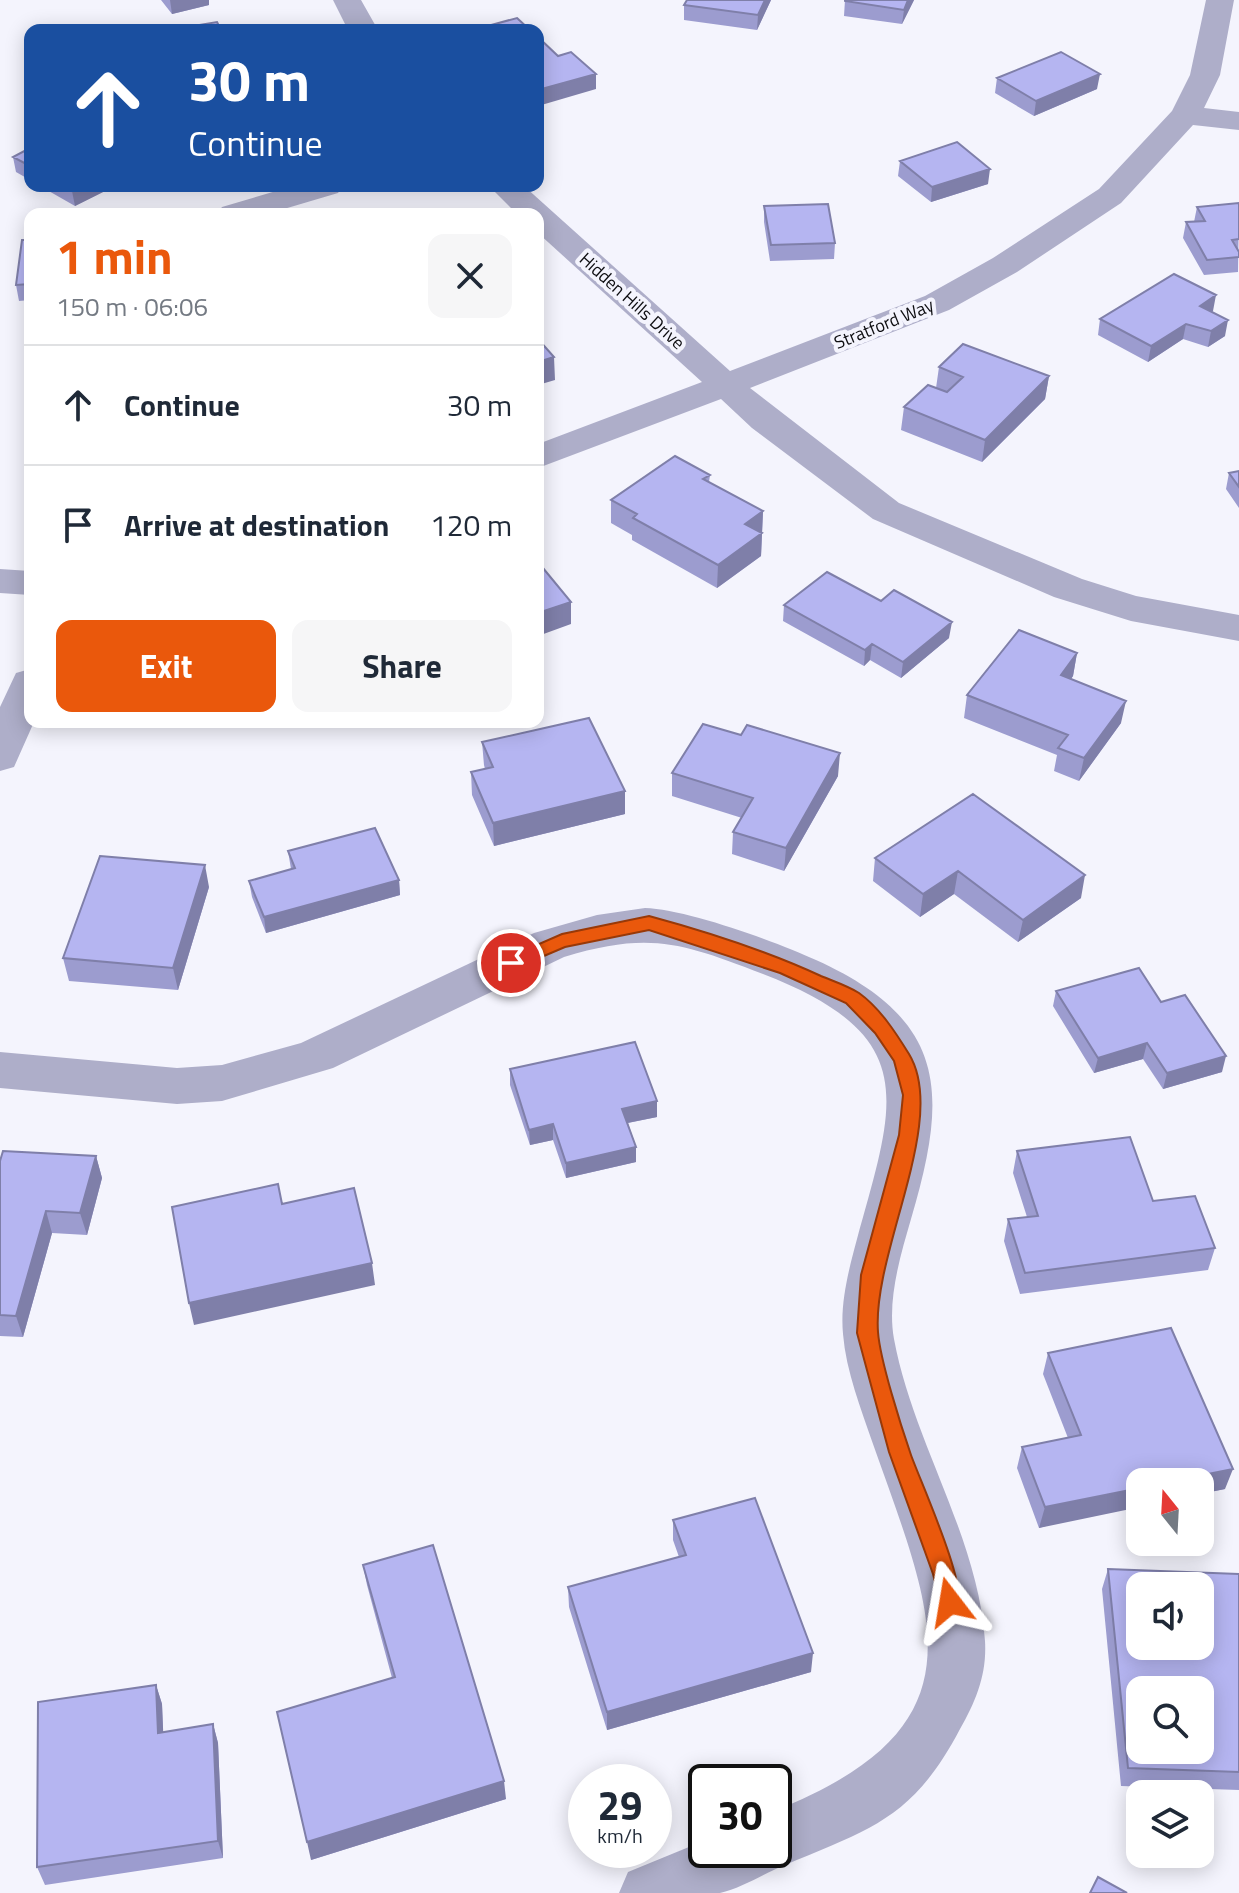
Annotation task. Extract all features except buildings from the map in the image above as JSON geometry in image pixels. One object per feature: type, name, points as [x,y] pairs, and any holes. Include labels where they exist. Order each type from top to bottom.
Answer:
[{"type":"street","points":[[347,0],[360,24]]},
{"type":"street","name":"Stratford Way","points":[[544,455],[937,303],[1005,265],[1110,196],[1185,115],[1205,75],[1220,0]]},
{"type":"street","points":[[1185,115],[1239,121]]},
{"type":"street","points":[[253,208],[307,192]]},
{"type":"street","name":"Hidden Hills Drive","points":[[512,192],[529,208]]},
{"type":"street","name":"Hidden Hills Drive","points":[[544,221],[726,386],[828,472],[886,511],[1009,566],[1068,588],[1131,608],[1239,628]]},
{"type":"street","points":[[0,581],[24,583]]},
{"type":"street","points":[[0,757],[24,697]]},
{"type":"street","points":[[0,1070],[110,1084],[202,1086],[232,1080],[276,1070],[356,1040],[562,941],[649,923],[760,958],[853,998],[882,1028],[903,1060],[912,1095],[909,1135],[871,1275],[868,1333],[899,1452],[944,1574],[955,1629],[955,1680],[919,1752],[886,1786],[830,1817],[792,1833]]},
{"type":"street","points":[[649,1893],[708,1868]]},
{"type":"route","points":[[511,963],[562,941],[649,923],[708,939],[786,968],[853,998],[882,1028],[903,1060],[912,1095],[909,1135],[871,1275],[868,1333],[899,1452],[944,1574],[950,1602]]}]
